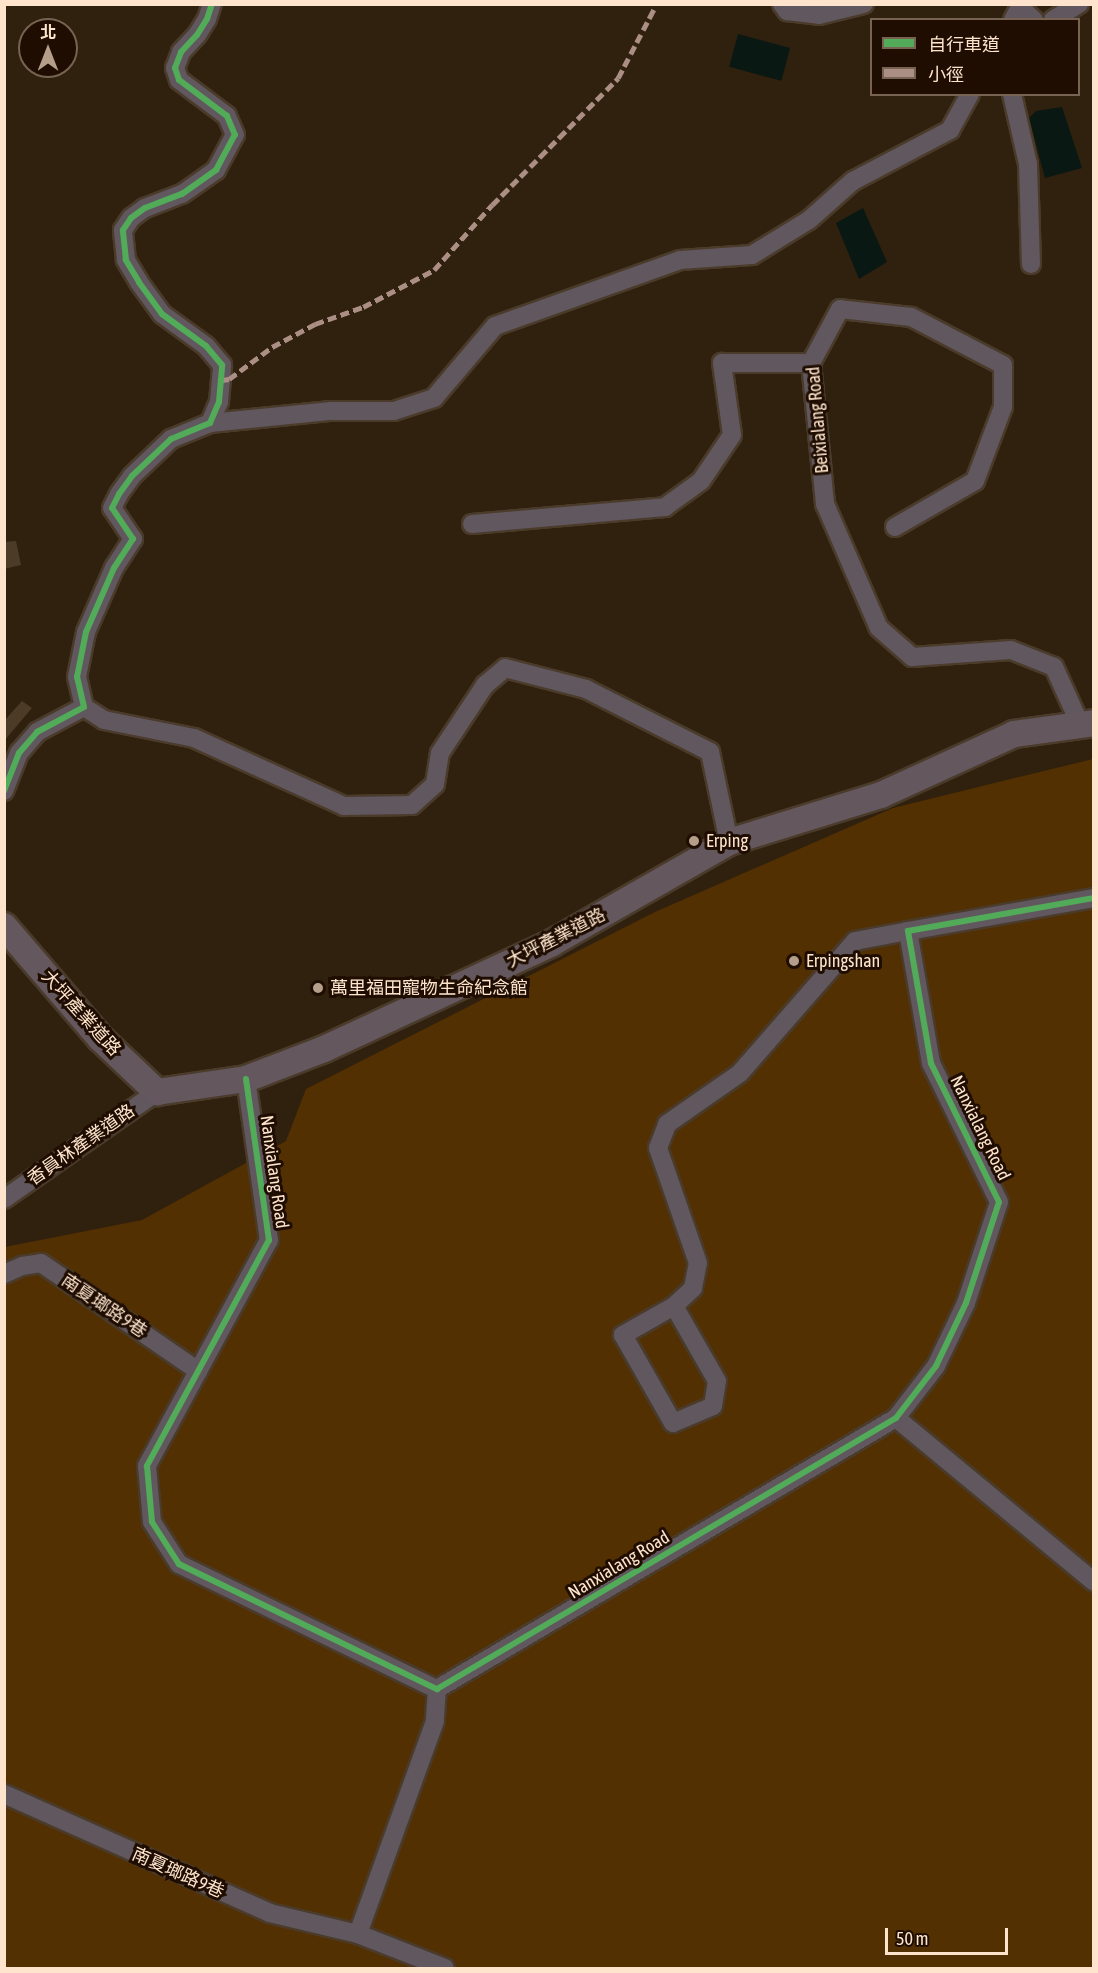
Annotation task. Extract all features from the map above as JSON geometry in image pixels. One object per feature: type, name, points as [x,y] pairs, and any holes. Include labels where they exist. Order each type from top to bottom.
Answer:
[{"type":"street","points":[[210,423],[219,402],[222,364],[206,346],[162,314],[126,260],[123,230],[131,218],[145,208],[182,194],[216,170],[235,135],[227,116],[179,80],[175,68],[181,52],[197,35],[207,19],[212,4]]},
{"type":"street","points":[[782,4],[787,11],[819,15],[864,4]]},
{"type":"street","points":[[1056,18],[1079,4]]},
{"type":"street","points":[[1017,10],[1031,18]]},
{"type":"street","points":[[729,842],[711,752],[586,689],[505,668],[485,686],[440,753],[435,784],[412,805],[344,806],[194,738],[104,720],[84,707],[77,677],[86,632],[114,568],[133,539],[112,508],[132,476],[171,439],[210,423],[310,412],[393,411],[434,398],[495,326],[680,260],[752,255],[808,220],[853,181],[950,130],[969,96]]},
{"type":"street","points":[[1012,96],[1028,164],[1031,264]]},
{"type":"street","name":"Beixialang Road","points":[[895,526],[975,481],[1003,407],[1003,365],[911,317],[840,309],[810,363],[825,504],[879,628],[912,657],[1011,650],[1054,667],[1087,724]]},
{"type":"street","points":[[472,524],[665,507],[701,481],[732,435],[722,363],[810,363]]},
{"type":"street","points":[[4,791],[19,753],[37,732],[84,707]]},
{"type":"street","name":"大坪產業道路","points":[[4,926],[100,1038],[157,1092],[246,1079],[324,1049],[552,943],[729,842],[881,795],[1014,734],[1087,724]]},
{"type":"street","points":[[674,1306],[717,1381],[713,1406],[673,1423],[623,1335],[674,1306],[693,1288],[698,1263],[658,1148],[667,1124],[740,1073],[855,941],[1094,898]]},
{"type":"street","name":"Nanxialang Road","points":[[246,1079],[269,1240],[147,1466],[152,1522],[179,1564],[437,1689],[896,1418],[941,1356],[966,1304],[999,1202],[931,1063],[908,931]]},
{"type":"street","name":"香員林產業道路","points":[[4,1198],[157,1092]]},
{"type":"street","name":"南夏瑯路9巷","points":[[4,1274],[22,1266],[41,1263],[198,1371]]},
{"type":"street","points":[[896,1418],[1094,1582]]},
{"type":"street","points":[[358,1934],[435,1721],[437,1689]]},
{"type":"street","name":"南夏瑯路9巷","points":[[4,1794],[270,1913],[358,1934],[445,1968]]},
{"type":"shaded area","points":[[738,34],[790,48],[781,81],[729,67]]},
{"type":"shaded area","points":[[1062,107],[1082,168],[1045,178],[1029,118],[1036,111]]},
{"type":"shaded area","points":[[863,208],[887,262],[859,279],[836,223]]},
{"type":"shaded area","points":[[1093,759],[1093,1968],[5,1968],[5,1247],[142,1220],[286,1141],[306,1089],[655,912],[893,808]]},
{"type":"building","points":[[16,541],[21,565],[4,569],[4,542]]},
{"type":"building","points":[[22,701],[32,708],[4,741],[4,721]]},
{"type":"marked path","points":[[222,380],[229,379],[272,347],[315,324],[363,307],[434,270],[492,205],[618,78],[655,7]]},
{"type":"cycle path","points":[[4,791],[19,753],[37,732],[84,707],[77,677],[86,632],[114,568],[133,539],[112,508],[119,494],[132,476],[171,439],[210,423],[219,402],[222,365],[206,346],[162,314],[126,260],[123,230],[131,218],[145,208],[182,194],[216,170],[235,135],[227,116],[179,80],[175,68],[181,52],[197,35],[207,19],[212,4]]},
{"type":"cycle path","points":[[246,1079],[269,1240],[147,1466],[152,1522],[179,1564],[437,1689],[896,1418],[936,1366],[966,1303],[999,1202],[931,1063],[908,931],[1094,898]]},
{"type":"place","name":"Erping","points":[[694,841]]},
{"type":"place","name":"Erpingshan","points":[[794,961]]},
{"type":"place","name":"萬里福田寵物生命紀念館","points":[[318,988]]}]
